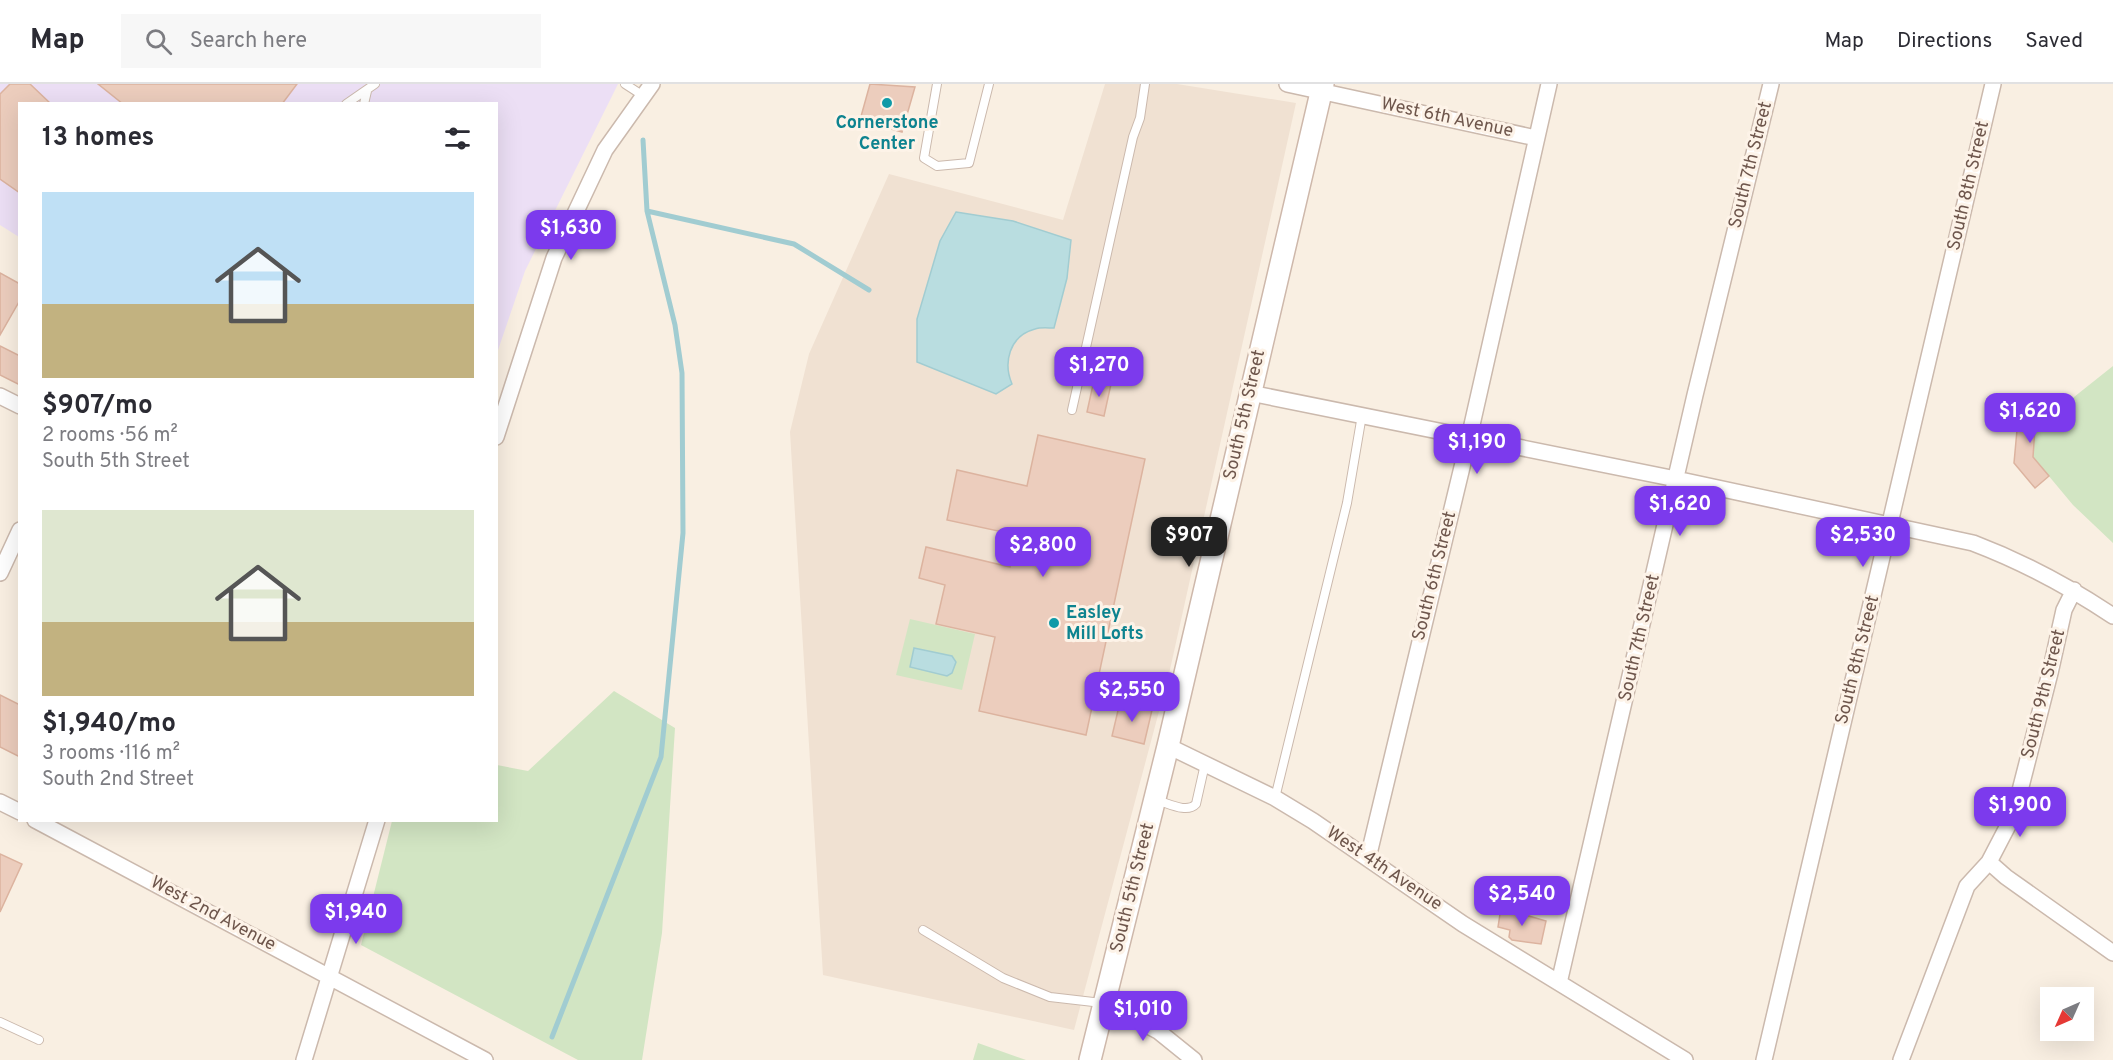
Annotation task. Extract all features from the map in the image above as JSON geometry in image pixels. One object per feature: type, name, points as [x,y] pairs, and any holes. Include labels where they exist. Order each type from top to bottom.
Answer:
[{"type":"street","name":"West 6th Avenue","points":[[1287,84],[1322,87],[1536,138]]},
{"type":"street","name":"South 6th Street","points":[[1368,858],[1469,438],[1549,84]]},
{"type":"street","name":"South 7th Street","points":[[1559,983],[1771,84]]},
{"type":"street","name":"South 8th Street","points":[[1764,1060],[1993,84]]},
{"type":"street","name":"South 5th Street","points":[[1090,1060],[1168,746],[1322,87]]},
{"type":"street","points":[[498,432],[554,258],[605,150],[647,89]]},
{"type":"street","points":[[1250,393],[1973,543],[2018,561],[2074,590],[2113,616]]},
{"type":"street","points":[[0,396],[18,405]]},
{"type":"street","points":[[0,573],[18,534]]},
{"type":"street","name":"South 9th Street","points":[[1901,1060],[1967,886],[1989,862],[2014,814],[2064,610],[2074,590]]},
{"type":"street","name":"West 4th Avenue","points":[[1168,746],[1275,798],[1368,858],[1463,924],[1685,1060]]},
{"type":"street","points":[[0,802],[18,811]]},
{"type":"street","name":"West 2nd Avenue","points":[[39,822],[485,1060]]},
{"type":"street","points":[[304,1060],[376,822]]},
{"type":"street","points":[[1989,862],[2006,877],[2113,953]]},
{"type":"street","points":[[1105,1003],[1158,1031],[1194,1060]]},
{"type":"lane","points":[[349,102],[375,84]]},
{"type":"lane","points":[[625,84],[647,89]]},
{"type":"lane","points":[[937,84],[924,158],[937,166],[969,163],[989,84]]},
{"type":"lane","points":[[1072,410],[1133,137],[1140,118],[1145,84]]},
{"type":"lane","points":[[364,102],[367,91]]},
{"type":"lane","points":[[1275,798],[1347,503],[1362,415]]},
{"type":"lane","points":[[1155,799],[1187,809],[1192,808],[1196,804],[1205,762]]},
{"type":"lane","points":[[923,930],[1003,978],[1050,997],[1105,1003]]},
{"type":"lane","points":[[0,1022],[39,1040]]},
{"type":"shaded area","points":[[0,84],[618,84],[525,271],[498,350],[498,102],[18,102],[18,236],[0,225]]},
{"type":"shaded area","points":[[1105,84],[1177,84],[1296,103],[1169,674],[1074,1030],[823,975],[790,432],[809,354],[889,174],[1063,220]]},
{"type":"green space","points":[[2113,366],[2113,543],[2073,505],[2033,457],[2035,428]]},
{"type":"green space","points":[[910,619],[975,634],[962,690],[896,675]]},
{"type":"green space","points":[[614,691],[675,728],[662,933],[642,1060],[578,1060],[361,945],[392,822],[498,822],[498,765],[528,771]]},
{"type":"green space","points":[[978,1043],[1026,1060],[973,1060]]},
{"type":"water","points":[[956,212],[1013,221],[1071,240],[1067,278],[1054,328],[1037,328],[1019,338],[1010,351],[1008,359],[1012,384],[996,394],[917,362],[917,319],[940,241]]},
{"type":"water","points":[[914,648],[952,656],[956,662],[952,673],[947,676],[910,667]]},
{"type":"building","points":[[10,84],[30,84],[49,102],[18,102],[18,192],[0,179],[0,94]]},
{"type":"building","points":[[98,84],[297,84],[284,102],[120,102]]},
{"type":"building","name":"Cornerstone Center","points":[[870,84],[915,87],[902,132],[860,120]]},
{"type":"building","points":[[0,273],[18,283],[18,304],[0,335]]},
{"type":"building","points":[[0,346],[18,355],[18,384],[0,375]]},
{"type":"building","points":[[1094,380],[1111,384],[1104,416],[1087,412]]},
{"type":"building","points":[[2037,401],[2050,416],[2035,428],[2033,457],[2049,476],[2035,488],[2014,463],[2018,419]]},
{"type":"building","name":"Easley Mill Lofts","points":[[1038,435],[1145,459],[1086,735],[979,711],[995,637],[936,624],[945,585],[919,578],[926,547],[1010,567],[1017,535],[947,520],[957,470],[1027,486]]},
{"type":"building","points":[[0,695],[18,704],[18,756],[0,747]]},
{"type":"building","points":[[1120,702],[1152,710],[1144,744],[1112,736]]},
{"type":"building","points":[[0,854],[22,864],[0,912]]},
{"type":"building","points":[[1501,908],[1546,921],[1541,944],[1512,940],[1509,937],[1510,930],[1498,927]]},
{"type":"waterway","points":[[552,1037],[661,757],[683,533],[682,373],[675,325],[647,211],[643,140]]},
{"type":"waterway","points":[[647,211],[794,244],[869,290]]},
{"type":"place","name":"Cornerstone Center","points":[[887,103]]},
{"type":"place","name":"Easley Mill Lofts","points":[[1054,623]]}]
